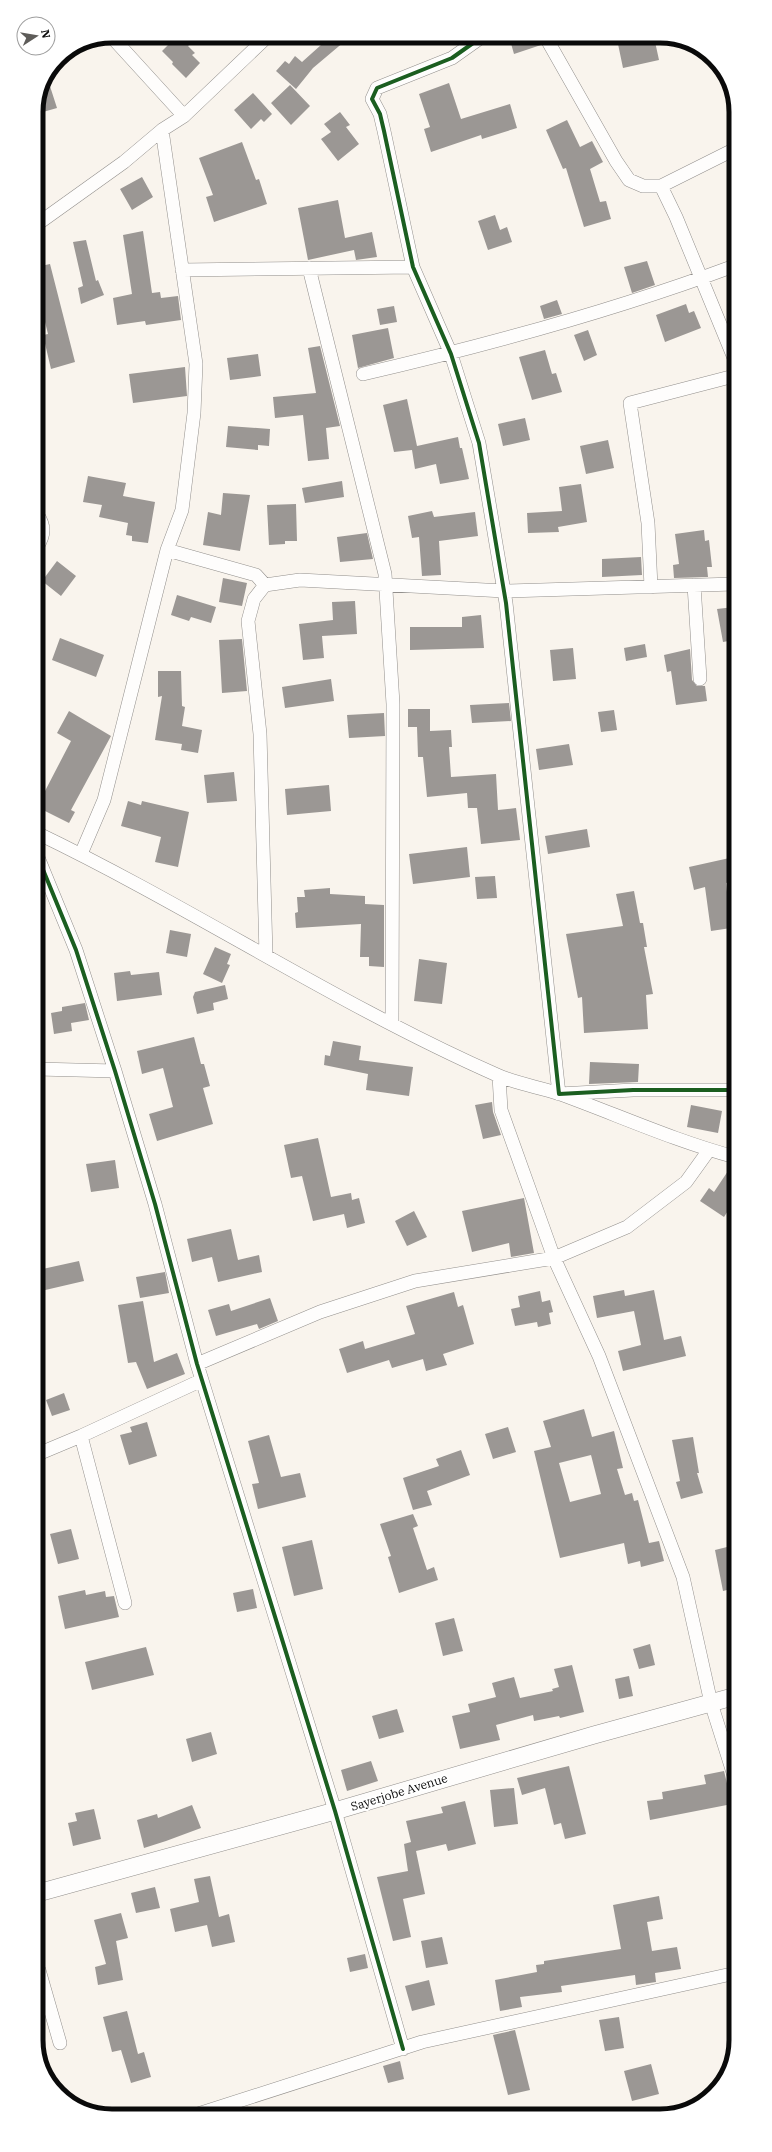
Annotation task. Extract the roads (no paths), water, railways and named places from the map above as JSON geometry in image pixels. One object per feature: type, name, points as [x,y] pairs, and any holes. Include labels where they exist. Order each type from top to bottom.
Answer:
[{"type":"street","points":[[117,43],[184,116]]},
{"type":"street","points":[[43,220],[124,162],[162,130],[184,116],[261,43]]},
{"type":"street","points":[[473,43],[452,58],[377,88],[372,99],[380,114],[383,125],[413,267],[451,354],[479,443],[504,591],[559,1094]]},
{"type":"street","points":[[549,43],[616,161],[629,180],[643,186],[660,186],[729,152]]},
{"type":"street","points":[[81,854],[104,800],[168,550],[182,510],[194,413],[196,364],[162,130]]},
{"type":"street","points":[[660,186],[729,346]]},
{"type":"street","points":[[182,270],[413,267]]},
{"type":"street","points":[[309,268],[385,574],[394,704],[392,1024]]},
{"type":"street","points":[[363,374],[451,354],[617,306],[729,268]]},
{"type":"street","points":[[651,586],[648,523],[630,403],[729,377]]},
{"type":"street","points":[[43,524],[43,537]]},
{"type":"street","points":[[168,550],[256,575],[265,585]]},
{"type":"street","points":[[266,956],[260,734],[248,621],[254,599],[265,585],[300,580],[386,586],[504,591],[729,584]]},
{"type":"street","points":[[694,586],[700,679]]},
{"type":"street","points":[[43,836],[81,854],[392,1024],[498,1076],[559,1094],[709,1150],[729,1155]]},
{"type":"street","points":[[43,870],[76,950],[115,1072],[155,1204],[197,1364],[335,1811],[404,2049]]},
{"type":"street","points":[[43,1069],[115,1072]]},
{"type":"street","points":[[498,1076],[501,1110],[554,1258],[599,1356],[682,1577],[711,1703],[729,1760]]},
{"type":"street","points":[[559,1094],[633,1090],[729,1090]]},
{"type":"street","points":[[197,1364],[320,1312],[415,1281],[554,1258],[627,1227],[686,1182],[709,1150]]},
{"type":"street","points":[[43,1452],[202,1380]]},
{"type":"street","points":[[81,1436],[125,1603]]},
{"type":"street","name":"Sayerjobe Avenue","points":[[43,1892],[335,1811],[594,1735],[729,1698]]},
{"type":"street","points":[[214,2109],[422,2042],[729,1975]]},
{"type":"street","points":[[43,1987],[60,2043]]}]
